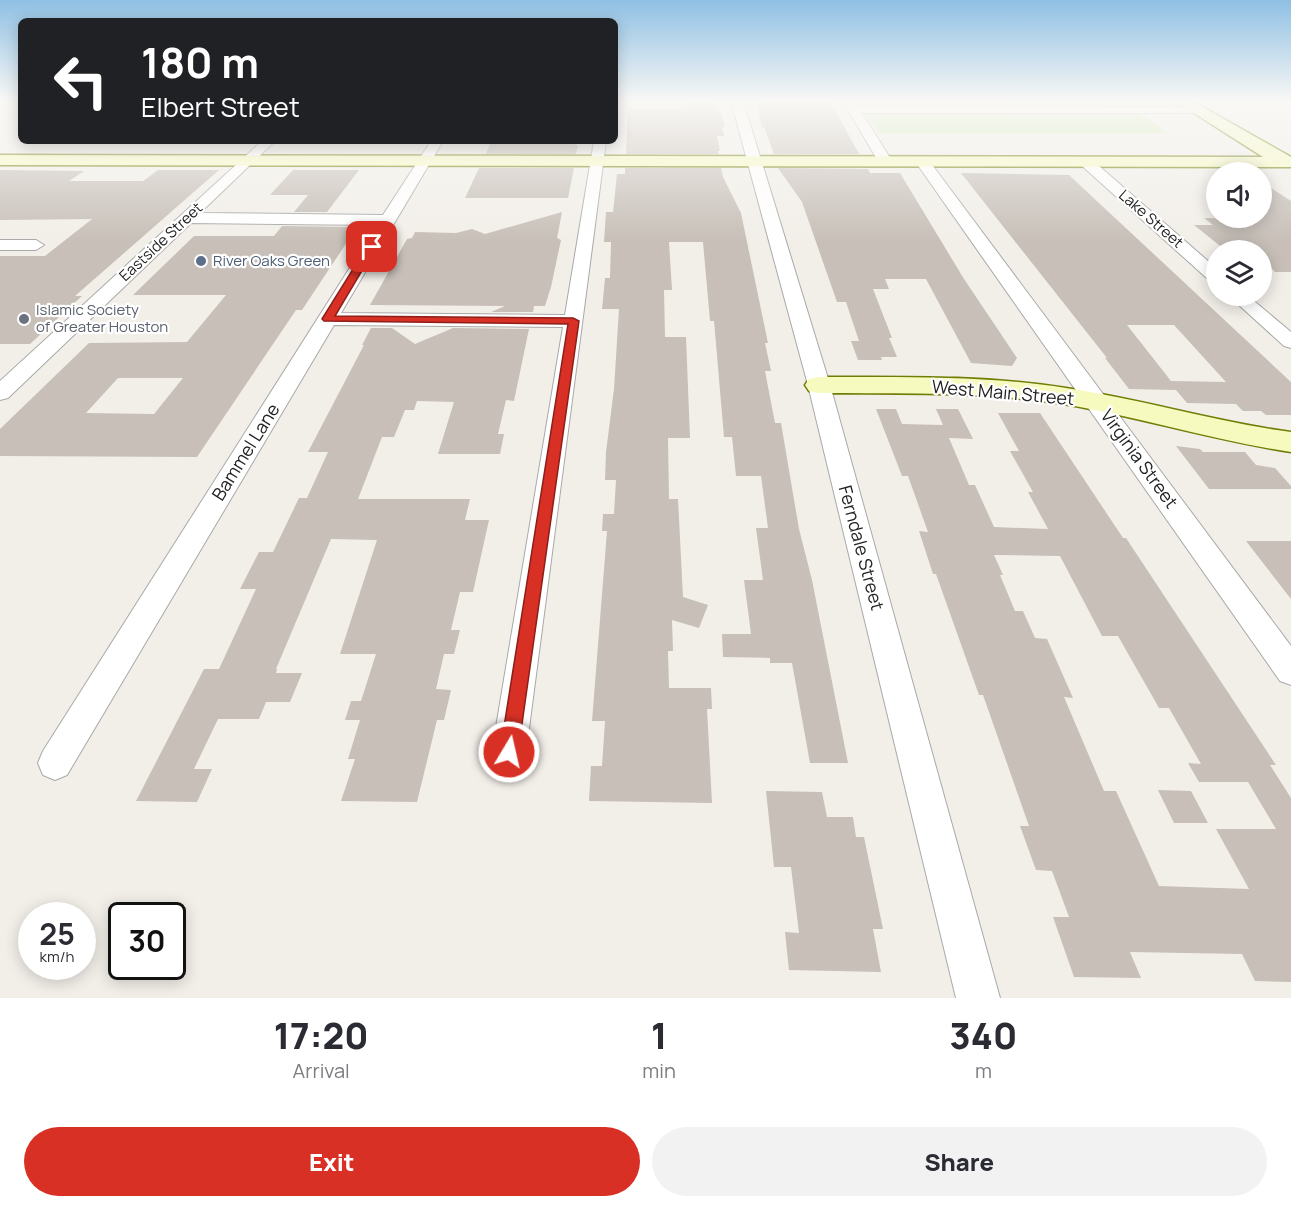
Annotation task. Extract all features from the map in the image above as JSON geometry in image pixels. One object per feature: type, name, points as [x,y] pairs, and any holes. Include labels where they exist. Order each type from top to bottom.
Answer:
[{"type":"street","name":"Eastside Street","points":[[0,393],[262,148]]},
{"type":"street","name":"Ferndale Street","points":[[749,148],[819,385],[978,998]]},
{"type":"street","points":[[877,148],[885,161]]},
{"type":"street","points":[[1267,148],[1289,161]]},
{"type":"street","points":[[1271,148],[1289,161]]},
{"type":"street","points":[[0,160],[249,160],[431,151],[599,151],[753,161],[1289,161]]},
{"type":"street","name":"Bammel Lane","points":[[55,763],[431,151]]},
{"type":"street","points":[[509,752],[599,151]]},
{"type":"street","name":"Virginia Street","points":[[922,161],[1291,671]]},
{"type":"street","name":"Lake Street","points":[[1086,162],[1206,268]]},
{"type":"street","points":[[187,218],[388,220]]},
{"type":"street","points":[[0,245],[36,245]]},
{"type":"street","points":[[1250,306],[1291,342]]},
{"type":"street","points":[[328,319],[573,321]]},
{"type":"street","name":"West Main Street","points":[[819,385],[972,387],[1037,392],[1098,402],[1212,430],[1291,442]]},
{"type":"building","points":[[488,148],[577,148],[576,154],[486,154]]},
{"type":"building","points":[[626,148],[719,148],[720,151],[718,154],[626,154]]},
{"type":"building","points":[[772,148],[855,148],[859,154],[774,154]]},
{"type":"building","points":[[479,168],[574,168],[568,198],[465,198]]},
{"type":"building","points":[[625,168],[721,168],[723,177],[741,213],[768,343],[765,343],[771,371],[765,371],[775,423],[781,423],[799,529],[812,580],[848,763],[810,763],[792,663],[770,663],[770,658],[723,657],[722,634],[751,634],[744,580],[763,580],[756,528],[768,528],[761,476],[736,476],[732,437],[724,437],[714,321],[710,321],[703,242],[669,242],[672,290],[664,290],[665,337],[686,337],[690,438],[668,438],[669,499],[678,499],[683,597],[708,605],[699,628],[672,620],[673,651],[668,651],[669,688],[711,688],[712,709],[707,709],[712,803],[589,801],[591,766],[602,766],[605,721],[592,721],[607,531],[602,531],[603,514],[614,514],[616,480],[605,480],[619,309],[602,309],[605,278],[610,278],[611,242],[604,242],[606,212],[613,212],[617,174],[625,174]]},
{"type":"building","points":[[778,168],[868,169],[870,173],[900,173],[964,279],[1017,358],[1012,366],[971,363],[926,279],[885,279],[889,289],[873,289],[897,357],[881,357],[882,360],[858,360],[851,341],[859,341],[846,302],[837,302],[802,202]]},
{"type":"building","points":[[0,170],[84,171],[69,181],[143,181],[158,170],[219,170],[75,296],[82,296],[30,344],[0,344],[0,256],[45,256],[92,219],[0,220]]},
{"type":"building","points":[[293,170],[359,170],[327,212],[294,212],[308,195],[270,195]]},
{"type":"building","points":[[961,173],[1069,175],[1206,303],[1206,306],[1209,306],[1291,382],[1291,415],[1266,415],[1261,411],[1243,411],[1236,404],[1187,403],[1176,390],[1129,389],[1105,358],[1107,358]],"holes":[[[1127,325],[1174,325],[1226,382],[1171,381]]]},
{"type":"building","points":[[1272,189],[1291,201],[1291,272],[1275,272],[1272,269],[1272,240],[1213,240],[1194,225],[1206,225],[1206,228],[1272,228]]},
{"type":"building","points":[[562,212],[557,238],[561,240],[551,287],[545,306],[534,306],[533,312],[491,312],[505,306],[370,305],[407,239],[412,238],[415,232],[456,233],[472,229],[485,234]]},
{"type":"building","points":[[282,226],[357,227],[302,310],[296,310],[197,457],[0,456],[0,429],[89,343],[187,342],[226,295],[133,295],[194,236],[274,236]],"holes":[[[118,378],[183,378],[154,414],[86,413]]]},
{"type":"building","points":[[371,328],[392,328],[415,344],[453,328],[529,329],[514,401],[506,400],[498,434],[504,434],[500,454],[438,454],[454,402],[417,401],[414,410],[405,410],[394,437],[382,437],[358,499],[470,499],[465,520],[489,520],[473,592],[460,592],[451,630],[460,630],[454,654],[444,654],[436,689],[451,690],[444,720],[437,720],[417,802],[341,801],[355,759],[348,759],[360,720],[345,720],[351,701],[361,701],[376,654],[340,654],[377,540],[331,539],[276,669],[276,673],[302,673],[290,702],[266,702],[259,719],[218,719],[194,769],[212,769],[197,802],[136,801],[204,669],[219,669],[256,589],[240,589],[259,552],[273,552],[299,498],[307,498],[328,452],[308,452]]},
{"type":"building","points":[[876,409],[896,409],[902,424],[943,425],[936,409],[958,409],[973,439],[949,438],[969,485],[975,485],[994,527],[1048,529],[1028,492],[1033,492],[1010,451],[1019,451],[998,413],[1040,413],[1123,538],[1126,538],[1276,765],[1270,765],[1291,798],[1291,982],[1255,981],[1242,954],[1130,952],[1141,978],[1074,977],[1053,917],[1069,917],[1052,871],[1036,870],[1020,826],[1029,826],[983,695],[979,695],[936,574],[933,574],[919,531],[928,532],[908,476],[902,476]],"holes":[[[994,555],[1060,556],[1102,636],[1118,636],[1159,708],[1169,708],[1201,764],[1188,763],[1199,782],[1248,782],[1276,829],[1216,829],[1249,889],[1159,886],[1116,791],[1104,791],[1064,697],[1073,698],[1047,639],[1035,638],[1023,611],[1015,611]]]},
{"type":"building","points":[[1176,446],[1200,449],[1203,452],[1245,452],[1256,465],[1275,468],[1291,486],[1291,489],[1209,489]]},
{"type":"building","points":[[1246,541],[1291,541],[1291,599]]},
{"type":"building","points":[[1158,790],[1191,791],[1208,823],[1174,823]]},
{"type":"building","points":[[766,791],[822,792],[827,817],[853,817],[856,837],[864,837],[883,929],[873,929],[881,972],[789,970],[785,932],[799,933],[791,867],[774,867]]},
{"type":"place","name":"River Oaks Green","points":[[201,261]]},
{"type":"place","name":"Islamic Society of Greater Houston","points":[[24,319]]},
{"type":"route","points":[[372,247],[328,319],[573,321],[509,752]]}]
